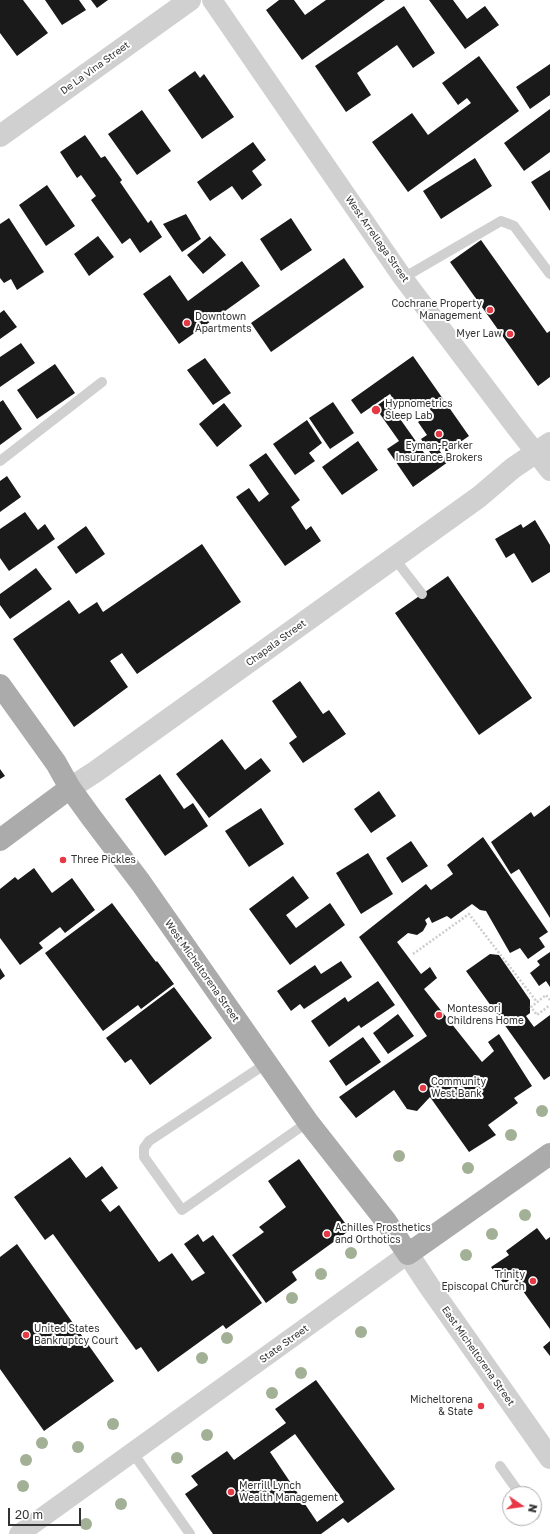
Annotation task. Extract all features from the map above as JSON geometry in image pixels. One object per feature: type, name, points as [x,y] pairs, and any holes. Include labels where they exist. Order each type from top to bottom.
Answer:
[{"type":"main road","name":"West Micheltorena Street","points":[[0,685],[56,763],[70,788],[141,883],[308,1122],[385,1220],[408,1254]]},
{"type":"main road","name":"Chapala Street","points":[[0,840],[70,788]]},
{"type":"main road","name":"State Street","points":[[408,1254],[550,1154]]},
{"type":"street","name":"De La Vina Street","points":[[0,136],[190,0]]},
{"type":"street","name":"West Arrellaga Street","points":[[212,0],[403,278],[543,448],[550,471]]},
{"type":"street","name":"Chapala Street","points":[[70,788],[479,497],[513,468],[543,448]]},
{"type":"street","name":"State Street","points":[[19,1534],[408,1254]]},
{"type":"street","name":"East Micheltorena Street","points":[[408,1254],[550,1458]]},
{"type":"lane","points":[[403,278],[502,221],[514,226],[550,274]]},
{"type":"lane","points":[[0,461],[102,382]]},
{"type":"lane","points":[[394,558],[422,594]]},
{"type":"lane","points":[[268,1063],[149,1141],[144,1148],[144,1157],[182,1210],[308,1122]]},
{"type":"lane","points":[[133,1453],[190,1534]]},
{"type":"lane","points":[[500,1466],[514,1486]]},
{"type":"path","points":[[413,954],[470,914],[537,1002]]},
{"type":"path","points":[[550,1000],[546,995],[531,1006],[537,1015],[550,1005]]},
{"type":"building","points":[[0,0],[23,0],[48,33],[17,56],[0,33]]},
{"type":"building","points":[[45,0],[79,0],[86,10],[62,25]]},
{"type":"building","points":[[91,0],[108,0],[97,8]]},
{"type":"building","points":[[279,0],[294,0],[305,15],[326,0],[385,0],[302,60],[266,10]]},
{"type":"building","points":[[429,0],[453,0],[467,19],[485,6],[499,25],[465,49]]},
{"type":"building","points":[[404,6],[435,53],[413,68],[397,45],[357,73],[371,95],[346,112],[315,66]]},
{"type":"building","points":[[479,56],[519,111],[408,192],[372,142],[412,113],[428,135],[471,103],[467,98],[458,105],[442,83]]},
{"type":"building","points":[[550,64],[550,95],[530,109],[516,87]]},
{"type":"building","points":[[195,71],[200,78],[204,74],[234,117],[202,139],[168,90]]},
{"type":"building","points":[[550,109],[550,152],[524,171],[504,143]]},
{"type":"building","points":[[142,110],[171,151],[137,175],[108,134]]},
{"type":"building","points":[[85,135],[101,158],[105,156],[122,180],[120,182],[148,223],[151,220],[162,237],[140,253],[130,238],[122,244],[91,200],[96,196],[81,175],[77,178],[60,152]]},
{"type":"building","points":[[253,142],[266,160],[252,171],[262,185],[242,200],[232,186],[210,201],[197,182]]},
{"type":"building","points":[[475,158],[492,186],[441,219],[423,191]]},
{"type":"building","points":[[550,170],[550,211],[531,182]]},
{"type":"building","points":[[47,185],[75,226],[46,246],[19,205]]},
{"type":"building","points":[[186,214],[201,239],[182,252],[163,224]]},
{"type":"building","points":[[9,218],[44,272],[17,290],[11,279],[4,283],[0,278],[0,224]]},
{"type":"building","points":[[291,218],[312,250],[281,271],[260,239]]},
{"type":"building","points":[[98,236],[114,257],[89,276],[74,254]]},
{"type":"building","points":[[210,236],[226,255],[203,274],[187,255]]},
{"type":"building","points":[[481,240],[547,333],[550,331],[550,377],[538,386],[450,262]]},
{"type":"building","points":[[344,258],[364,287],[271,352],[251,323]]},
{"type":"building","name":"Downtown Apartments","points":[[242,261],[260,286],[179,344],[143,294],[170,275],[188,301]]},
{"type":"building","points":[[4,310],[17,327],[0,339],[0,313]]},
{"type":"building","points":[[21,343],[35,363],[0,387],[0,357]]},
{"type":"building","points":[[413,356],[469,436],[446,452],[443,447],[439,450],[448,462],[413,487],[387,449],[399,441],[375,407],[386,399],[427,457],[431,454],[421,439],[427,435],[418,422],[432,412],[427,405],[421,409],[414,400],[400,409],[390,394],[361,414],[351,400]]},
{"type":"building","points":[[205,358],[231,393],[213,405],[187,370]]},
{"type":"building","points":[[55,364],[75,393],[37,419],[17,390]]},
{"type":"building","points":[[3,400],[22,429],[0,445],[0,402]]},
{"type":"building","points":[[333,402],[354,433],[330,449],[309,418]]},
{"type":"building","points":[[224,403],[242,426],[217,447],[199,424]]},
{"type":"building","points":[[307,420],[322,443],[309,453],[315,461],[295,475],[273,444]]},
{"type":"building","points":[[358,441],[378,470],[342,495],[322,467]]},
{"type":"building","points":[[266,453],[300,500],[291,507],[306,530],[311,526],[321,541],[285,566],[236,497],[249,488],[259,502],[269,494],[249,465]]},
{"type":"building","points":[[7,476],[21,497],[0,512],[0,481]]},
{"type":"building","points":[[25,512],[38,530],[45,524],[55,539],[9,571],[0,558],[0,529]]},
{"type":"building","points":[[535,520],[550,545],[550,572],[532,583],[514,553],[506,558],[495,539],[521,524],[523,528]]},
{"type":"building","points":[[86,526],[105,554],[76,574],[57,547]]},
{"type":"building","points":[[202,544],[241,602],[137,674],[122,653],[110,661],[128,687],[74,727],[13,639],[69,600],[79,614],[97,602],[103,612]]},
{"type":"building","points":[[36,568],[52,589],[10,619],[0,605],[0,594]]},
{"type":"building","points":[[448,576],[532,698],[479,735],[395,613]]},
{"type":"building","points":[[300,681],[323,714],[329,710],[346,734],[303,763],[289,743],[297,737],[272,701]]},
{"type":"building","points":[[222,739],[245,770],[261,758],[271,771],[209,818],[176,774]]},
{"type":"building","points":[[0,769],[5,776],[0,779]]},
{"type":"building","points":[[160,774],[184,809],[193,803],[208,826],[165,856],[125,799]]},
{"type":"building","points":[[379,791],[396,816],[371,833],[354,809]]},
{"type":"building","points":[[550,805],[550,918],[519,869],[511,874],[491,842],[531,812],[534,817]]},
{"type":"building","points":[[261,808],[284,844],[249,867],[225,831]]},
{"type":"building","points":[[483,837],[548,932],[539,938],[545,947],[528,959],[520,948],[510,953],[486,911],[480,910],[472,904],[451,919],[447,916],[432,923],[429,917],[425,920],[427,924],[423,931],[417,935],[408,933],[397,942],[421,974],[430,967],[437,978],[424,989],[482,1062],[494,1051],[488,1042],[499,1034],[532,1086],[514,1098],[518,1103],[488,1125],[496,1135],[469,1152],[430,1097],[417,1111],[407,1109],[394,1090],[356,1118],[339,1097],[427,1036],[359,937],[426,884],[431,890],[453,874],[447,865]]},
{"type":"building","points":[[411,841],[428,866],[402,883],[386,858]]},
{"type":"building","points":[[368,853],[393,894],[361,914],[336,873]]},
{"type":"building","points":[[34,868],[52,893],[72,878],[95,910],[65,933],[60,927],[39,943],[43,948],[20,965],[0,938],[0,889],[15,877],[18,880]]},
{"type":"building","points":[[293,876],[309,898],[286,915],[296,928],[330,903],[345,925],[290,965],[249,909]]},
{"type":"building","points":[[112,903],[174,984],[141,1009],[138,1005],[103,1031],[45,953]]},
{"type":"building","points":[[550,952],[550,987],[546,981],[539,986],[530,973],[540,965],[537,961]]},
{"type":"building","points":[[490,954],[499,955],[530,1000],[530,1013],[526,1016],[534,1027],[550,1015],[550,1076],[544,1080],[466,971]]},
{"type":"building","points":[[341,961],[352,977],[304,1009],[300,1004],[291,1011],[277,991],[315,965],[321,974]]},
{"type":"building","points":[[0,968],[5,976],[0,980]]},
{"type":"building","points":[[378,981],[395,1005],[361,1028],[359,1025],[329,1047],[311,1021],[345,997],[348,1002]]},
{"type":"building","points":[[174,987],[212,1038],[150,1085],[131,1059],[125,1063],[106,1038]]},
{"type":"building","points":[[398,1014],[414,1036],[388,1054],[373,1033]]},
{"type":"building","points":[[363,1037],[381,1062],[346,1086],[329,1061]]},
{"type":"building","points":[[70,1157],[86,1178],[102,1166],[118,1188],[101,1200],[110,1212],[119,1205],[159,1262],[172,1253],[192,1281],[205,1273],[184,1244],[198,1234],[203,1242],[213,1235],[262,1303],[226,1329],[223,1325],[158,1372],[141,1347],[136,1350],[53,1234],[45,1240],[14,1197]]},
{"type":"building","points":[[299,1159],[350,1230],[292,1272],[297,1280],[266,1303],[232,1255],[264,1232],[259,1227],[286,1207],[268,1181]]},
{"type":"building","name":"Trinity Episcopal Church","points":[[537,1228],[546,1240],[550,1237],[550,1329],[513,1277],[504,1284],[491,1267],[509,1255],[506,1251]]},
{"type":"building","points":[[17,1244],[114,1381],[44,1431],[0,1369],[0,1257]]},
{"type":"building","points":[[550,1341],[550,1356],[543,1347]]},
{"type":"building","points":[[316,1380],[395,1489],[348,1523],[343,1518],[321,1534],[213,1534],[185,1494],[198,1485],[191,1476],[227,1451],[234,1460],[286,1423],[275,1409]],"holes":[[[295,1434],[344,1502],[317,1522],[270,1452]]]},
{"type":"place","name":"Cochrane Property Management","points":[[490,310]]},
{"type":"place","name":"Downtown Apartments","points":[[187,323]]},
{"type":"place","name":"Myer Law","points":[[510,334]]},
{"type":"place","name":"Hypnometrics Sleep Lab","points":[[376,410]]},
{"type":"place","name":"Eyman-Parker Insurance Brokers","points":[[439,434]]},
{"type":"place","name":"Three Pickles","points":[[63,860]]},
{"type":"place","name":"Montessori Childrens Home","points":[[439,1015]]},
{"type":"place","name":"Community West Bank","points":[[423,1088]]},
{"type":"place","name":"Achilles Prosthetics and Orthotics","points":[[327,1234]]},
{"type":"place","name":"Trinity Episcopal Church","points":[[533,1281]]},
{"type":"place","name":"United States Bankruptcy Court","points":[[26,1335]]},
{"type":"place","name":"Micheltorena & State","points":[[481,1406]]},
{"type":"place","name":"Merrill Lynch Wealth Management","points":[[231,1492]]}]
